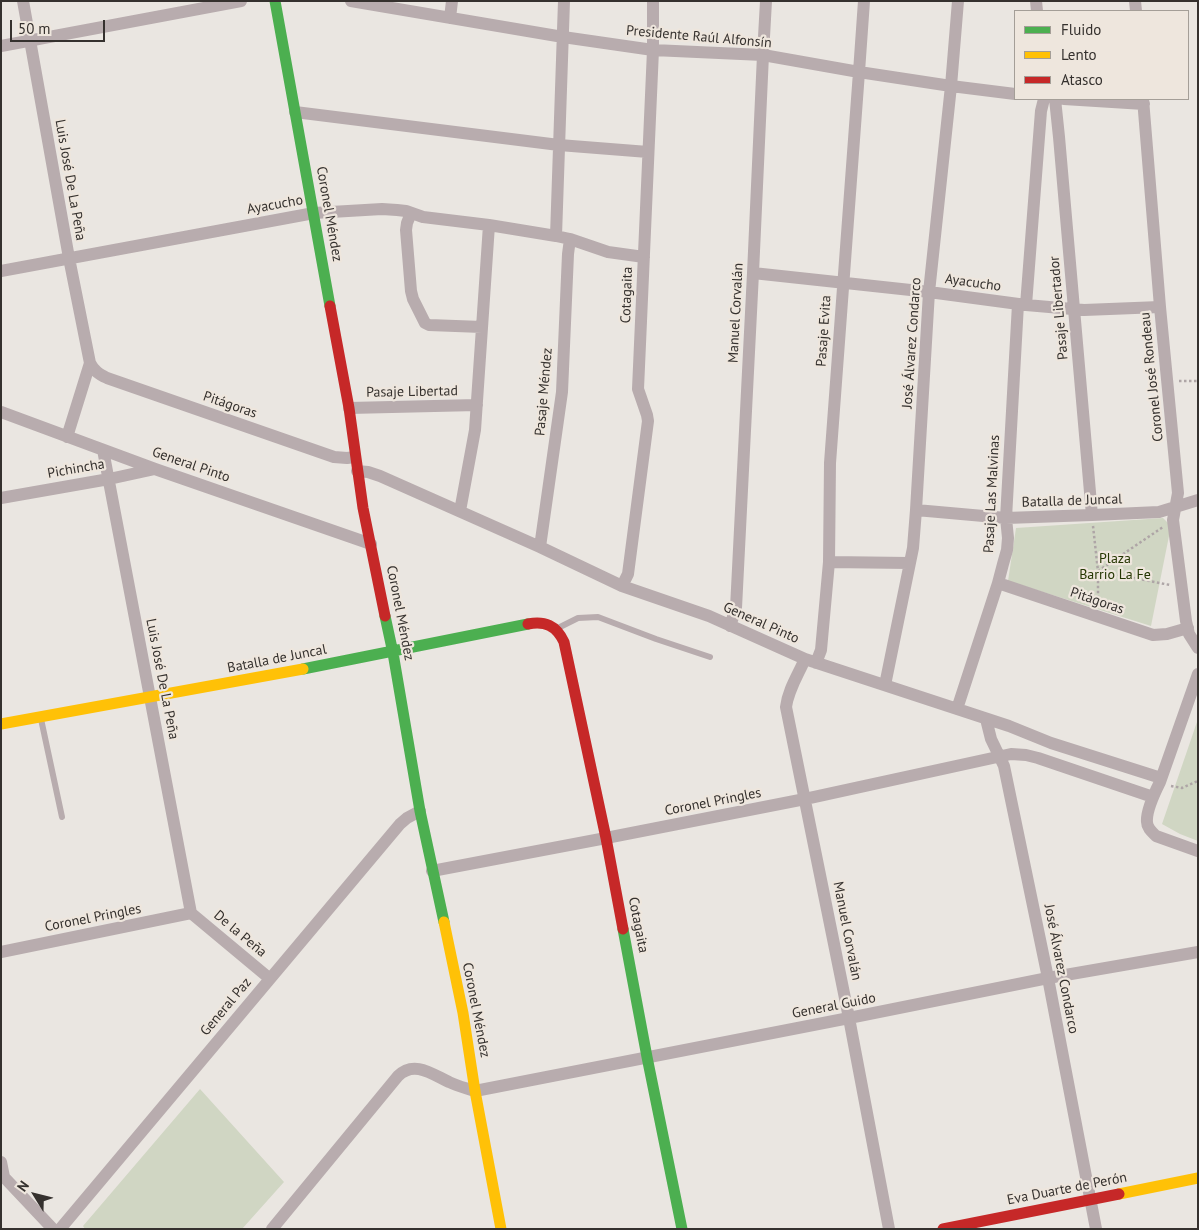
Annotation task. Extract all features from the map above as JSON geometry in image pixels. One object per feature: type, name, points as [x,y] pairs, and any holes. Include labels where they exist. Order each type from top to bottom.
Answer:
[{"type":"street","name":"Luis José De La Peña","points":[[23,1],[69,258],[94,368],[67,437]]},
{"type":"street","points":[[1,46],[241,1]]},
{"type":"street","name":"Coronel Méndez","points":[[275,1],[349,408],[362,508],[393,652],[420,811],[463,1013],[475,1091],[501,1229]]},
{"type":"street","name":"Presidente Raúl Alfonsín","points":[[353,1],[563,37],[653,50],[762,55],[860,72],[1014,94]]},
{"type":"street","points":[[450,18],[452,1]]},
{"type":"street","points":[[556,236],[564,1]]},
{"type":"street","name":"Cotagaita","points":[[622,586],[628,574],[648,421],[638,389],[653,50],[653,1]]},
{"type":"street","name":"Manuel Corvalán","points":[[730,626],[736,608],[766,1]]},
{"type":"street","name":"Pasaje Evita","points":[[787,698],[793,684],[821,650],[829,562],[830,463],[864,1]]},
{"type":"street","name":"José Álvarez Condarco","points":[[884,685],[913,548],[929,292],[958,1]]},
{"type":"street","name":"Pasaje Las Malvinas","points":[[956,709],[998,583],[1007,550],[1006,518],[1022,304],[1041,110],[1044,100]]},
{"type":"street","name":"Pasaje Libertador","points":[[1054,100],[1092,515]]},
{"type":"street","points":[[1104,100],[1144,101]]},
{"type":"street","name":"Coronel José Rondeau","points":[[1144,101],[1160,306],[1178,493],[1173,520],[1189,634],[1198,648]]},
{"type":"street","points":[[295,112],[559,145],[648,152]]},
{"type":"street","name":"Ayacucho","points":[[1,271],[314,213],[382,209],[397,210],[423,217],[556,236],[608,252],[644,257]]},
{"type":"street","points":[[411,213],[406,230],[411,291],[425,323],[429,325],[482,327]]},
{"type":"street","points":[[460,511],[475,430],[489,225]]},
{"type":"street","name":"Pasaje Méndez","points":[[540,547],[562,392],[570,239]]},
{"type":"street","name":"Ayacucho","points":[[753,274],[929,292],[1074,310],[1160,306]]},
{"type":"street","name":"Pitágoras","points":[[94,368],[107,378],[334,457],[355,457]]},
{"type":"street","name":"Pasaje Libertad","points":[[349,408],[476,405]]},
{"type":"street","name":"General Pinto","points":[[1,412],[155,469],[371,544]]},
{"type":"street","name":"Luis José De La Peña","points":[[103,450],[191,913]]},
{"type":"street","name":"Pichincha","points":[[1,498],[155,469]]},
{"type":"street","name":"General Pinto","points":[[357,471],[380,476],[540,547],[622,586],[709,616],[811,661],[1010,726],[1051,743],[1161,780]]},
{"type":"street","name":"Batalla de Juncal","points":[[916,510],[1006,518],[1092,515],[1159,512],[1198,500]]},
{"type":"street","points":[[829,562],[909,563]]},
{"type":"street","name":"Pitágoras","points":[[998,583],[1152,635],[1166,634],[1188,628]]},
{"type":"street","name":"Batalla de Juncal","points":[[1,724],[150,698],[540,622],[556,629]]},
{"type":"street","name":"Cotagaita","points":[[556,629],[561,634],[564,642],[606,838],[682,1229]]},
{"type":"street","points":[[1198,674],[1147,816],[1147,823],[1156,836],[1198,851]]},
{"type":"street","name":"Manuel Corvalán","points":[[787,698],[786,707],[849,1018],[889,1229]]},
{"type":"street","name":"José Álvarez Condarco","points":[[986,719],[991,739],[1004,766],[1048,978],[1096,1229]]},
{"type":"street","points":[[999,756],[1011,754],[1038,758],[1153,797]]},
{"type":"street","name":"Coronel Pringles","points":[[432,871],[805,799],[999,756]]},
{"type":"street","name":"General Paz","points":[[60,1229],[400,824],[420,811]]},
{"type":"street","name":"Coronel Pringles","points":[[1,952],[191,913]]},
{"type":"street","name":"De la Peña","points":[[191,913],[270,978]]},
{"type":"street","name":"General Guido","points":[[475,1091],[1048,978],[1198,952]]},
{"type":"street","points":[[272,1229],[403,1071],[410,1068],[418,1068],[475,1091]]},
{"type":"street","points":[[1,1162],[3,1177],[53,1229]]},
{"type":"street","name":"Eva Duarte de Perón","points":[[943,1229],[1198,1178]]},
{"type":"lane","points":[[556,629],[578,618],[598,616],[656,639],[710,657]]},
{"type":"lane","points":[[41,717],[62,817]]},
{"type":"path","points":[[1167,382],[1198,380]]},
{"type":"path","points":[[1092,515],[1098,571],[1098,617]]},
{"type":"path","points":[[1098,571],[1173,520]]},
{"type":"path","points":[[1098,571],[1182,588]]},
{"type":"path","points":[[1161,780],[1182,788],[1198,781]]},
{"type":"green space","name":"Plaza Barrio La Fe","points":[[1163,518],[1171,526],[1151,626],[1008,581],[1016,528]]},
{"type":"green space","points":[[1198,719],[1198,841],[1162,824]]},
{"type":"green space","points":[[200,1089],[284,1182],[242,1229],[85,1229],[83,1226]]},
{"type":"traffic: fast","points":[[275,1],[330,306]]},
{"type":"traffic: fast","points":[[385,616],[420,811],[444,922]]},
{"type":"traffic: fast","points":[[303,669],[528,624]]},
{"type":"traffic: fast","points":[[623,929],[682,1229]]},
{"type":"traffic: slow","points":[[1,724],[303,669]]},
{"type":"traffic: slow","points":[[444,922],[463,1013],[475,1091],[501,1229]]},
{"type":"traffic: slow","points":[[1119,1194],[1198,1178]]},
{"type":"traffic: jam","points":[[330,306],[349,408],[363,508],[385,616]]},
{"type":"traffic: jam","points":[[528,624],[540,623],[554,628],[564,642],[606,838],[623,929]]},
{"type":"traffic: jam","points":[[943,1229],[1119,1194]]}]
